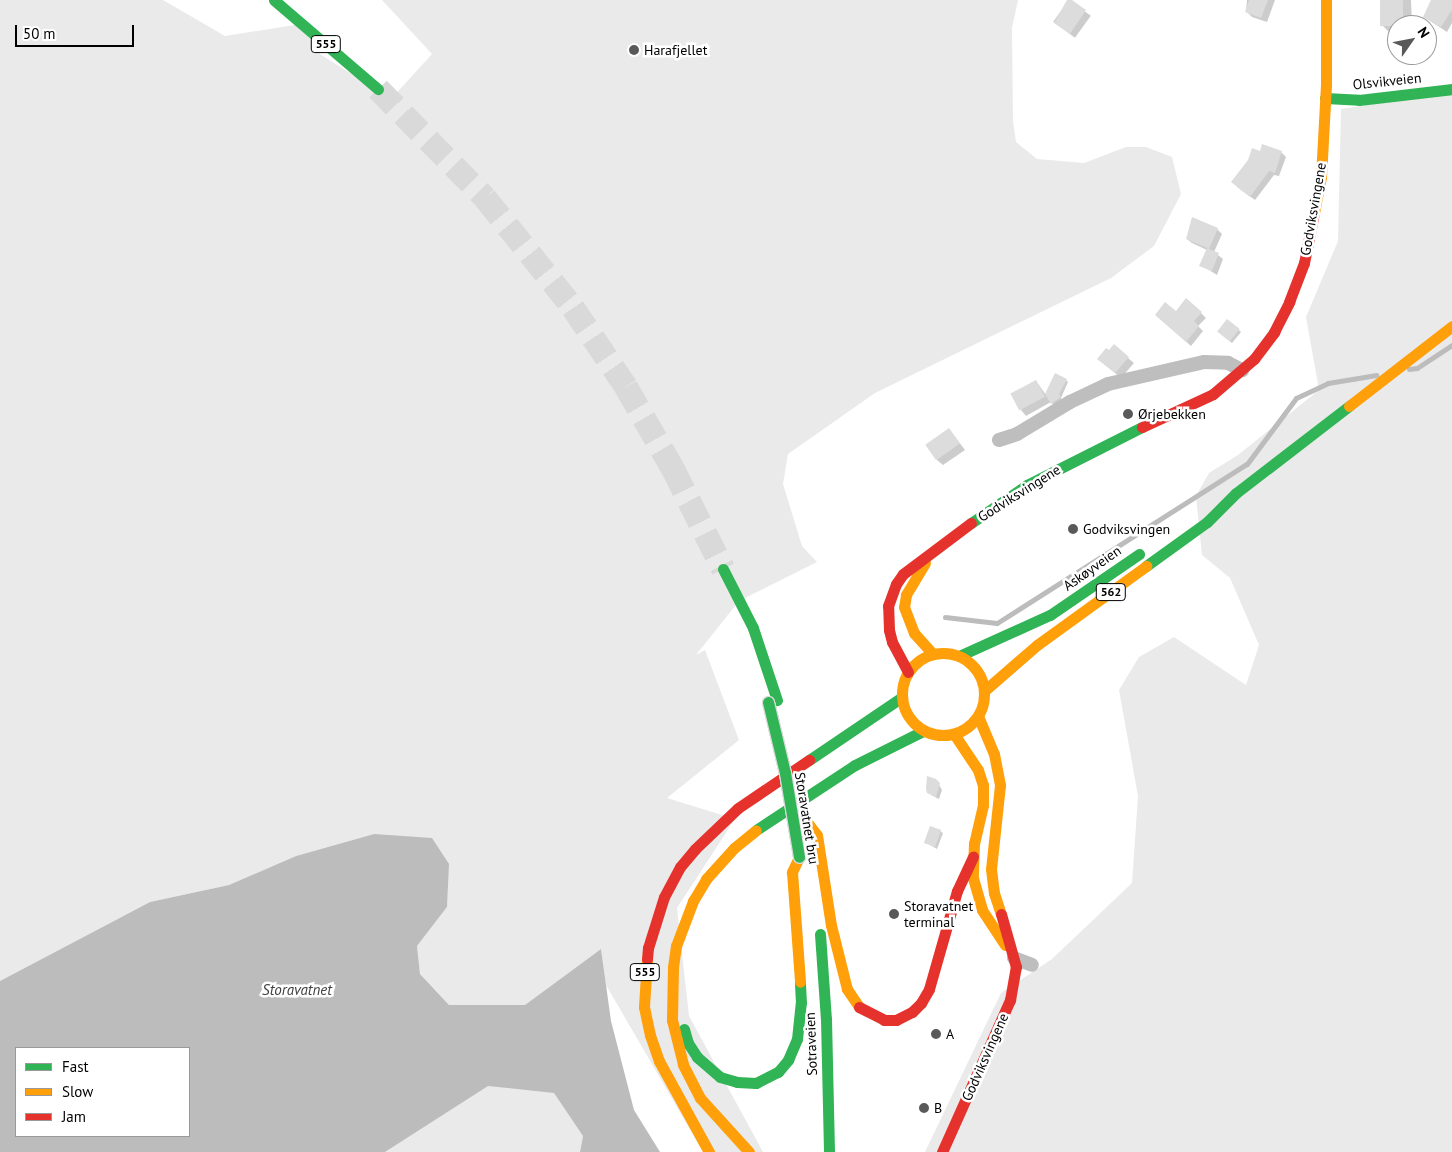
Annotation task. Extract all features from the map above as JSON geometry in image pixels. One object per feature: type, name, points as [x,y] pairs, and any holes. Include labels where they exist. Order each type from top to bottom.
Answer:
[{"type":"main road","name":"555","points":[[274,0],[378,89]]},
{"type":"main road","name":"Godviksvingene","points":[[908,672],[892,642],[888,630],[888,606],[896,584],[903,574],[988,510],[1027,485],[1081,456],[1192,406],[1213,394],[1254,359],[1274,332],[1289,302],[1304,263],[1321,177],[1325,98],[1326,0]]},
{"type":"main road","name":"Olsvikveien","points":[[1325,98],[1359,100],[1452,89]]},
{"type":"main road","name":"562","points":[[984,691],[1037,645],[1207,522],[1236,493],[1452,326]]},
{"type":"main road","name":"562","points":[[1200,512],[1236,493]]},
{"type":"main road","name":"Askøyveien","points":[[959,656],[1050,615],[1145,550]]},
{"type":"main road","name":"Godviksvingene","points":[[933,552],[918,572],[906,595],[904,608],[914,633],[933,654]]},
{"type":"main road","name":"555","points":[[722,569],[739,605],[743,630],[773,701]]},
{"type":"main road","name":"562","points":[[933,654],[959,656]]},
{"type":"main road","points":[[933,654],[919,661],[908,672],[904,680],[902,697],[908,717],[923,731],[933,734],[954,734],[968,728],[978,716],[984,700],[983,682],[974,666],[959,656]]},
{"type":"main road","name":"555","points":[[709,1152],[659,1061],[650,1035],[644,1007],[648,948],[664,897],[680,867],[695,849],[738,808],[902,697]]},
{"type":"main road","name":"Storavatnet bru","points":[[773,701],[804,818],[820,936]]},
{"type":"main road","name":"Storavatnet bru","points":[[773,701],[799,857],[792,872],[803,941]]},
{"type":"main road","name":"Godviksvingene","points":[[942,1152],[1010,1000],[1016,968],[994,893],[991,869],[1000,785],[994,754],[978,716]]},
{"type":"main road","name":"555","points":[[750,1152],[724,1127],[700,1098],[683,1064],[672,1020],[672,984],[676,946],[693,901],[706,879],[734,848],[758,828],[825,783],[863,761],[923,731]]},
{"type":"main road","points":[[954,734],[978,770],[983,785],[984,805],[972,856],[972,878],[976,894],[998,936],[1014,958]]},
{"type":"main road","name":"555","points":[[804,818],[817,835],[831,925],[847,989],[857,1006],[871,1015],[884,1020],[896,1020],[912,1012],[921,1003],[929,989],[957,890],[972,856]]},
{"type":"main road","name":"Sotraveien","points":[[820,936],[826,1020],[829,1152]]},
{"type":"main road","name":"555","points":[[672,984],[688,1043],[697,1056],[720,1077],[737,1082],[756,1083],[778,1072],[788,1060],[797,1039],[801,1003],[803,941]]},
{"type":"main road","name":"Sotraveien","points":[[803,941],[812,1011]]},
{"type":"street","points":[[999,440],[1017,434],[1070,402],[1108,384],[1186,364],[1204,362],[1228,363],[1242,370]]},
{"type":"street","points":[[1014,958],[1032,965]]},
{"type":"shaded area","points":[[0,0],[163,0],[225,36],[301,24],[320,54],[391,99],[432,54],[382,0],[1018,0],[1012,28],[1013,121],[1016,142],[1037,159],[1084,163],[1126,147],[1146,147],[1172,157],[1181,194],[1154,246],[1111,278],[875,393],[788,454],[783,484],[802,546],[817,562],[739,601],[696,655],[705,650],[739,740],[667,798],[735,819],[677,908],[689,1016],[763,1152],[703,1152],[606,985],[601,949],[525,1005],[449,1005],[420,974],[417,946],[447,907],[448,864],[374,834],[296,856],[229,885],[150,902],[0,981]]},
{"type":"shaded area","points":[[1452,92],[1452,1152],[925,1152],[1001,993],[1052,959],[1132,883],[1138,796],[1119,690],[1139,657],[1174,637],[1246,685],[1259,645],[1230,578],[1202,555],[1196,496],[1209,473],[1238,455],[1319,390],[1306,317],[1338,241],[1341,109]]},
{"type":"shaded area","points":[[488,1085],[554,1092],[583,1136],[580,1152],[385,1152]]},
{"type":"water","name":"Storavatnet","points":[[374,834],[432,838],[449,864],[447,907],[417,946],[420,974],[449,1005],[525,1005],[601,949],[611,1021],[634,1110],[660,1152],[580,1152],[583,1136],[554,1093],[488,1086],[385,1152],[0,1152],[0,981],[150,902],[229,885],[296,856]]},
{"type":"building","points":[[1067,0],[1072,0],[1086,10],[1070,34],[1054,23]]},
{"type":"building","points":[[1249,0],[1268,0],[1261,18],[1245,12]]},
{"type":"building","points":[[1380,0],[1403,0],[1403,15],[1387,15],[1387,26],[1380,26]]},
{"type":"building","points":[[1431,0],[1452,0],[1452,10],[1441,27],[1437,25],[1437,15],[1424,15]]},
{"type":"building","points":[[1262,144],[1282,151],[1275,173],[1269,171],[1250,197],[1231,182],[1248,160],[1252,148],[1260,151]]},
{"type":"building","points":[[1192,217],[1218,228],[1209,249],[1219,253],[1212,271],[1199,266],[1207,248],[1186,239]]},
{"type":"building","points":[[1186,298],[1202,312],[1194,321],[1199,326],[1186,342],[1155,315],[1165,302],[1176,311]]},
{"type":"building","points":[[1227,319],[1240,329],[1230,341],[1217,332]]},
{"type":"building","points":[[1114,344],[1129,357],[1115,373],[1097,359],[1106,348],[1109,350]]},
{"type":"building","points":[[1055,373],[1067,379],[1059,394],[1061,397],[1051,404],[1045,394]]},
{"type":"building","points":[[1036,380],[1045,397],[1019,410],[1010,394]]},
{"type":"building","points":[[949,428],[960,444],[936,460],[925,445]]},
{"type":"building","points":[[927,776],[936,779],[940,783],[936,797],[927,793]]},
{"type":"building","points":[[930,826],[941,830],[935,847],[924,843]]},
{"type":"waterway","points":[[1409,369],[1417,368],[1452,345]]},
{"type":"waterway","points":[[945,617],[997,623],[1247,464],[1296,398],[1328,383],[1376,375]]},
{"type":"tunnel","points":[[378,89],[485,198],[573,308],[626,387],[673,469],[723,569]]},
{"type":"traffic: fast","points":[[274,0],[378,89]]},
{"type":"traffic: fast","points":[[1325,98],[1359,100],[1452,89]]},
{"type":"traffic: fast","points":[[1146,566],[1207,522],[1236,493],[1349,406]]},
{"type":"traffic: fast","points":[[971,523],[1027,485],[1142,427]]},
{"type":"traffic: fast","points":[[959,656],[1050,615],[1139,554]]},
{"type":"traffic: fast","points":[[723,569],[753,628],[777,700]]},
{"type":"traffic: fast","points":[[809,760],[902,697]]},
{"type":"traffic: fast","points":[[768,702],[785,773],[799,857]]},
{"type":"traffic: fast","points":[[756,830],[855,765],[923,731]]},
{"type":"traffic: fast","points":[[820,934],[826,1019],[829,1152]]},
{"type":"traffic: fast","points":[[684,1029],[688,1043],[697,1057],[720,1077],[737,1082],[756,1083],[778,1072],[788,1060],[797,1039],[801,1003],[800,982]]},
{"type":"traffic: slow","points":[[1313,218],[1321,177],[1326,84],[1326,0]]},
{"type":"traffic: slow","points":[[1349,406],[1452,326]]},
{"type":"traffic: slow","points":[[925,563],[906,595],[904,607],[914,633],[933,654]]},
{"type":"traffic: slow","points":[[984,691],[1037,645],[1146,566]]},
{"type":"traffic: slow","points":[[943,653],[959,656],[972,665],[981,678],[984,694],[981,710],[972,723],[959,732],[943,735],[927,732],[914,723],[905,710],[902,694],[905,678],[914,665],[927,656],[943,653]]},
{"type":"traffic: slow","points":[[978,716],[994,754],[1000,785],[991,869],[994,893],[1001,914]]},
{"type":"traffic: slow","points":[[954,734],[978,770],[983,785],[983,805],[974,843],[973,878],[982,910],[1005,945]]},
{"type":"traffic: slow","points":[[804,818],[817,835],[831,925],[847,989],[859,1007]]},
{"type":"traffic: slow","points":[[749,1152],[700,1098],[683,1064],[672,1020],[673,967],[676,946],[693,901],[706,879],[734,848],[756,830]]},
{"type":"traffic: slow","points":[[799,857],[792,872],[800,982]]},
{"type":"traffic: slow","points":[[647,959],[644,1007],[650,1035],[659,1061],[709,1152]]},
{"type":"traffic: jam","points":[[1142,427],[1213,394],[1254,359],[1274,332],[1289,302],[1304,263],[1313,218]]},
{"type":"traffic: jam","points":[[908,672],[892,642],[889,630],[888,606],[896,584],[903,574],[971,523]]},
{"type":"traffic: jam","points":[[647,959],[648,948],[664,897],[680,867],[695,849],[738,808],[809,760]]},
{"type":"traffic: jam","points":[[859,1007],[884,1020],[896,1020],[912,1012],[921,1003],[929,989],[957,891],[973,856]]},
{"type":"traffic: jam","points":[[942,1152],[1010,1000],[1016,967],[1001,914]]},
{"type":"place","name":"Harafjellet","points":[[634,50]]},
{"type":"place","name":"Ørjebekken","points":[[1128,414]]},
{"type":"place","name":"Godviksvingen","points":[[1073,529]]},
{"type":"place","name":"Storavatnet terminal","points":[[894,914]]},
{"type":"place","name":"A","points":[[936,1034]]},
{"type":"place","name":"B","points":[[924,1108]]}]
